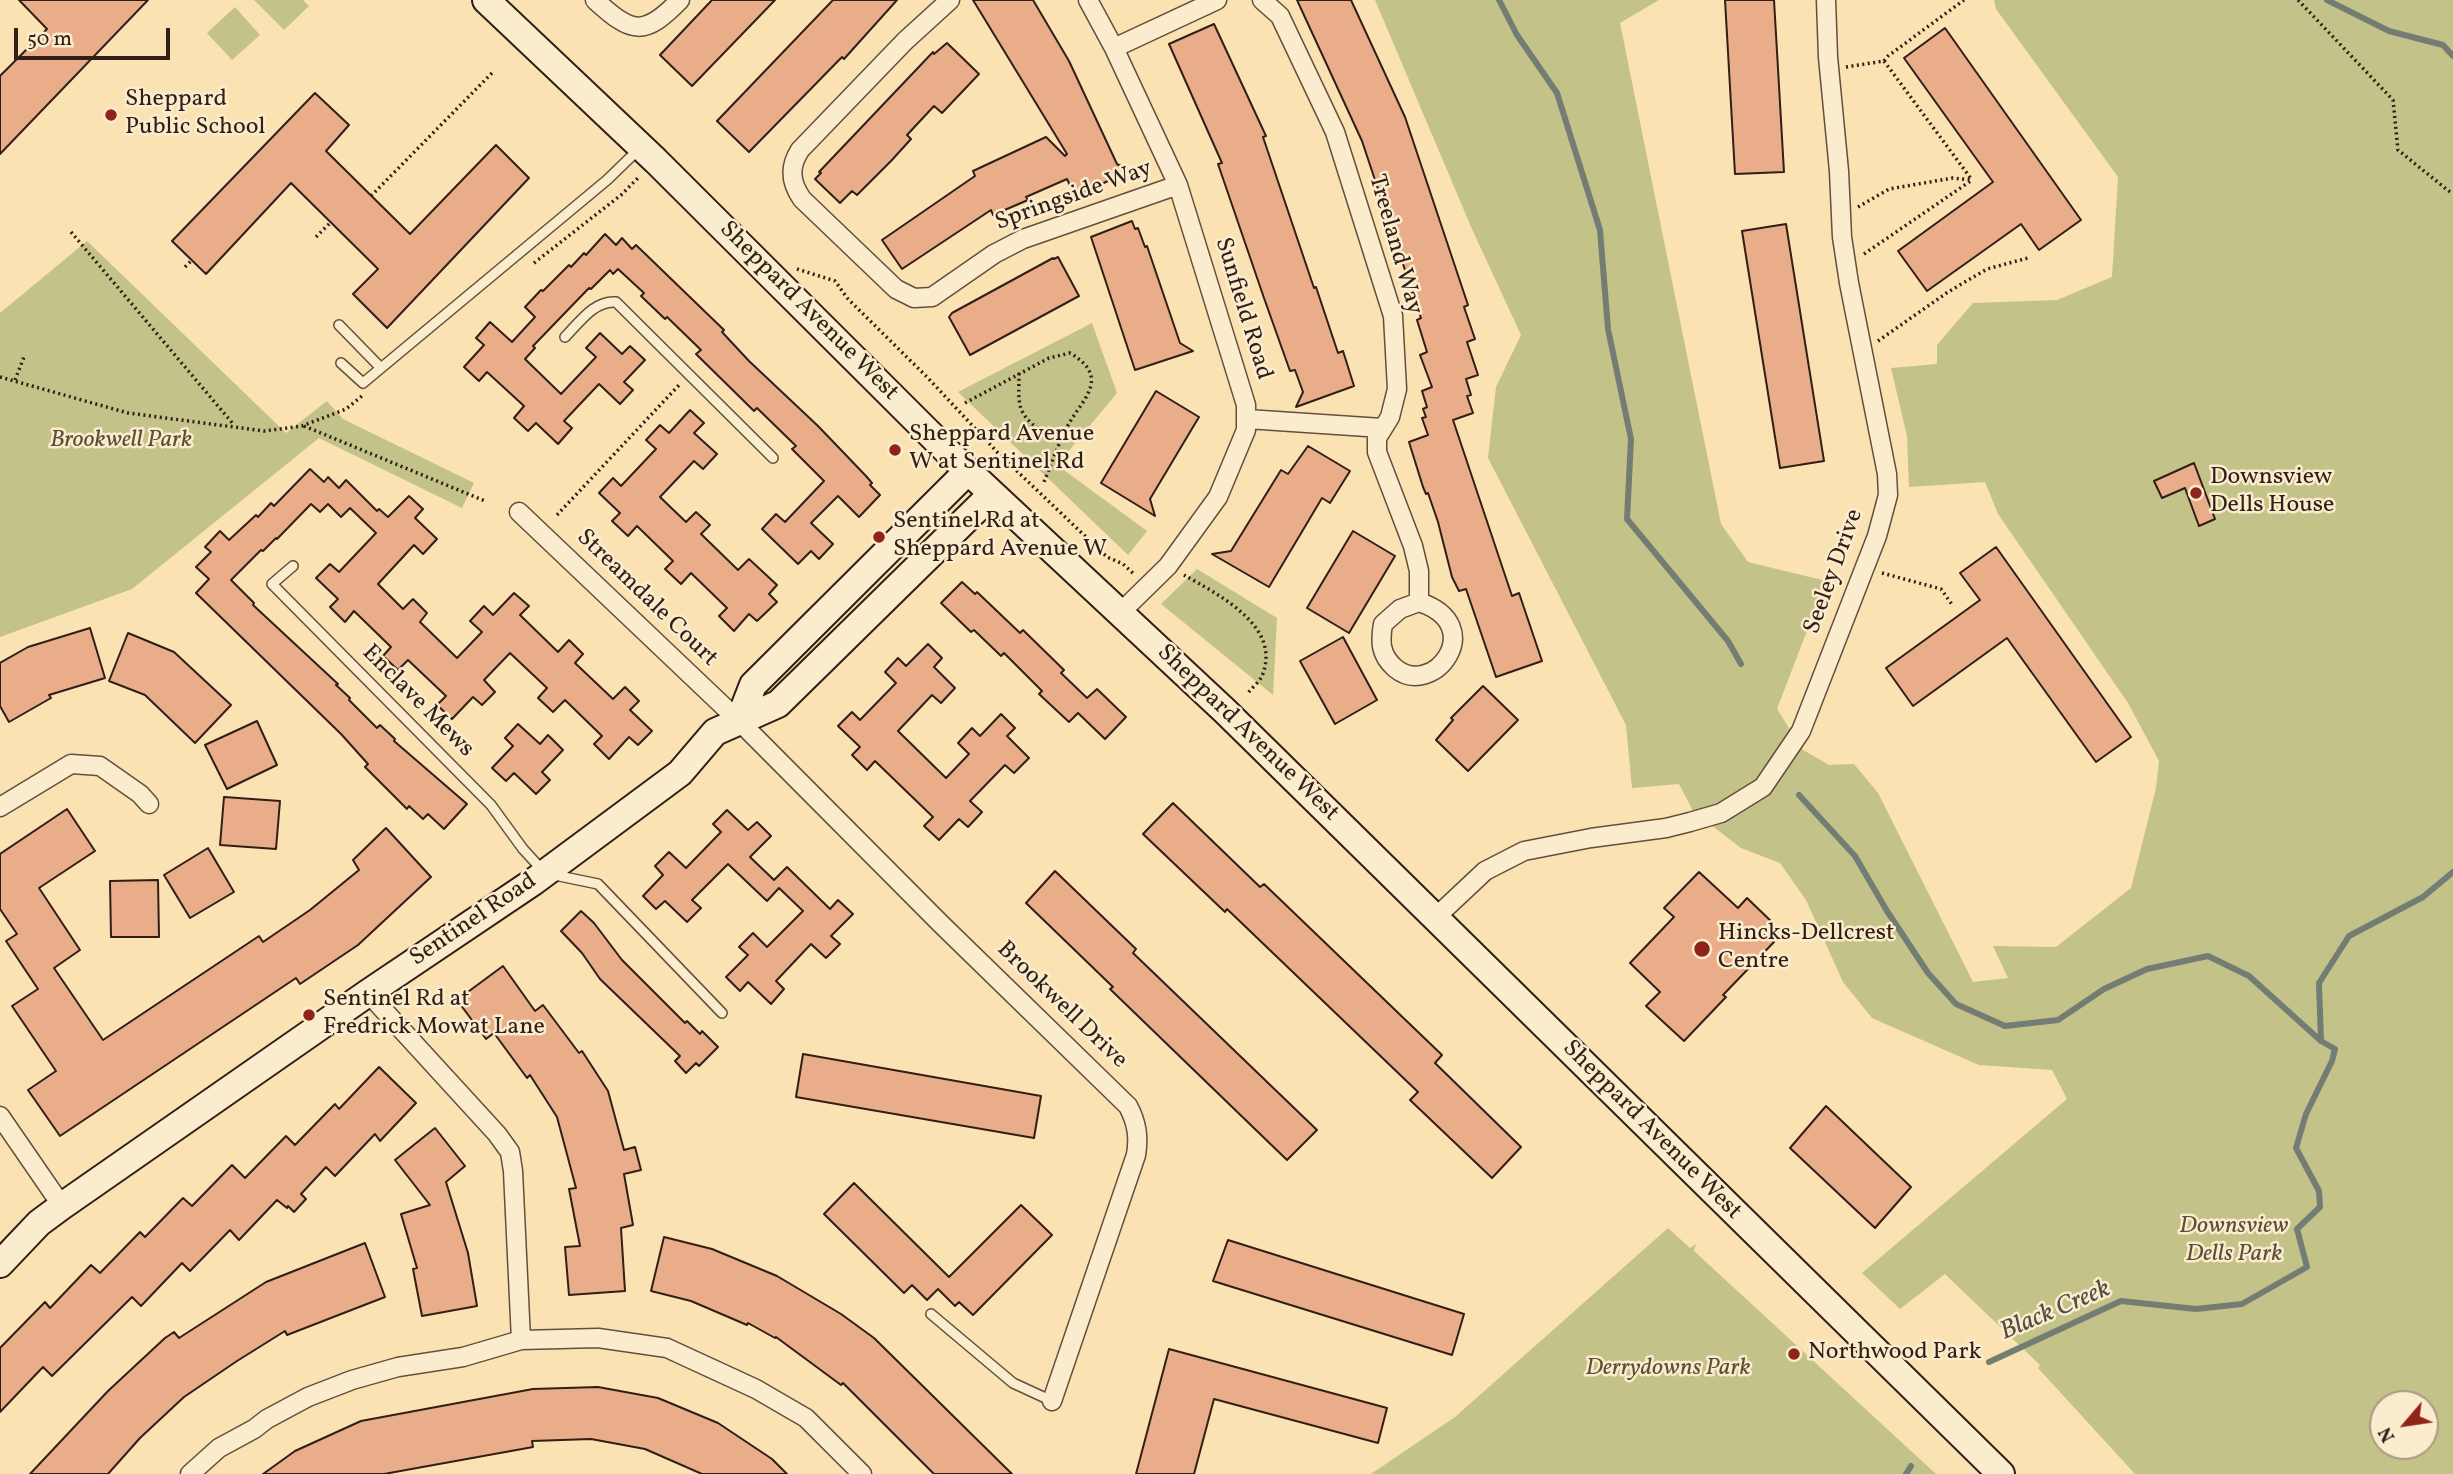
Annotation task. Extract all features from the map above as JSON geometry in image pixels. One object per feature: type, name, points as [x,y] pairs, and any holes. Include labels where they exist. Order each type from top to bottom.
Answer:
[{"type":"main road","name":"Sheppard Avenue West","points":[[486,0],[641,147],[968,471],[1225,711],[2001,1474]]},
{"type":"main road","points":[[739,721],[753,685],[968,471]]},
{"type":"main road","name":"Sentinel Road","points":[[0,1264],[39,1223],[62,1206],[545,873],[680,773],[715,732],[778,704],[992,494]]},
{"type":"street","points":[[595,0],[613,17],[633,28],[650,26],[680,0]]},
{"type":"street","name":"Springside Way","points":[[950,0],[905,41],[794,159],[793,185],[802,199],[896,289],[915,298],[932,297],[994,254],[1023,239],[1178,185]]},
{"type":"street","name":"Sunfield Road","points":[[1088,0],[1114,48],[1178,185],[1220,316],[1246,405],[1247,419],[1242,442],[1218,498],[1168,566],[1120,613]]},
{"type":"street","points":[[1114,48],[1217,0]]},
{"type":"street","name":"Treeland Way","points":[[1262,0],[1280,16],[1335,132],[1394,316],[1396,389],[1390,417],[1377,438],[1377,452],[1413,546],[1419,571],[1419,602]]},
{"type":"street","name":"Seeley Drive","points":[[1436,917],[1485,871],[1524,851],[1665,828],[1721,813],[1763,787],[1801,732],[1877,536],[1888,495],[1887,474],[1847,266],[1829,68],[1826,0]]},
{"type":"street","points":[[1247,419],[1382,428]]},
{"type":"street","name":"Streamdale Court","points":[[519,512],[739,721]]},
{"type":"street","points":[[1419,602],[1436,607],[1449,621],[1453,635],[1451,651],[1446,661],[1433,671],[1421,675],[1404,674],[1392,666],[1383,652],[1380,641],[1383,624],[1400,609],[1419,602]]},
{"type":"street","name":"Brookwell Drive","points":[[739,721],[932,915],[1112,1090],[1136,1120],[1139,1140],[1136,1155],[1052,1401]]},
{"type":"street","points":[[0,807],[71,764],[100,766],[140,794],[149,804]]},
{"type":"street","points":[[368,993],[478,1112],[510,1152],[522,1340]]},
{"type":"street","points":[[0,1115],[62,1206]]},
{"type":"street","points":[[190,1474],[219,1448],[308,1397],[398,1367],[463,1357],[522,1340],[598,1338],[667,1348],[756,1389],[807,1418],[862,1474]]},
{"type":"lane","points":[[341,363],[363,383],[607,180],[641,147]]},
{"type":"lane","points":[[565,337],[594,308],[608,302],[616,302],[773,458]]},
{"type":"lane","points":[[339,326],[381,368]]},
{"type":"lane","name":"Enclave Mews","points":[[293,566],[272,584],[491,805],[523,849],[545,873]]},
{"type":"lane","points":[[545,873],[597,884],[722,1013]]},
{"type":"lane","points":[[931,1314],[1013,1383],[1052,1401]]},
{"type":"path","points":[[2298,0],[2393,100],[2398,150],[2450,192]]},
{"type":"path","points":[[1829,68],[1884,61],[1964,1]]},
{"type":"path","points":[[1884,61],[1972,180]]},
{"type":"path","points":[[371,196],[492,73]]},
{"type":"path","points":[[1842,216],[1889,189],[1953,178],[1972,180]]},
{"type":"path","points":[[1847,266],[1972,180]]},
{"type":"path","points":[[316,237],[331,222]]},
{"type":"path","points":[[71,232],[235,427]]},
{"type":"path","points":[[1862,352],[1987,268],[2028,258]]},
{"type":"path","points":[[185,267],[192,260]]},
{"type":"path","points":[[786,265],[835,281],[848,299],[1017,470],[1107,557],[1123,564],[1147,585]]},
{"type":"path","points":[[965,403],[1049,358],[1070,353],[1084,362],[1091,377],[1089,395],[1065,429],[1044,482]]},
{"type":"path","points":[[15,380],[24,357]]},
{"type":"path","points":[[1019,373],[1019,404],[1026,420],[1041,431],[1065,429]]},
{"type":"path","points":[[557,515],[672,392]]},
{"type":"path","points":[[302,426],[485,501]]},
{"type":"path","points":[[1168,566],[1229,600],[1244,613],[1262,638],[1265,655],[1262,676],[1248,694]]},
{"type":"path","points":[[1864,568],[1941,589],[1953,606]]},
{"type":"green space","points":[[254,0],[303,0],[309,6],[284,30]]},
{"type":"green space","name":"Downsview Dells Park","points":[[1375,0],[1659,0],[1620,23],[1721,524],[1748,562],[1826,581],[1777,709],[1803,750],[1829,765],[1854,764],[1878,793],[1973,982],[2008,978],[1993,946],[2056,947],[2131,888],[2156,788],[2159,761],[2128,703],[1998,514],[1985,482],[1909,487],[1907,436],[1891,368],[1937,364],[1937,345],[1973,303],[2057,300],[2112,277],[2118,177],[1996,9],[1994,0],[2453,0],[2453,1474],[2135,1474],[2038,1368],[2040,1365],[1945,1274],[1900,1309],[1862,1273],[2067,1099],[2052,1070],[1979,1065],[1872,1018],[1843,982],[1806,900],[1780,863],[1741,848],[1693,811],[1679,784],[1632,788],[1626,725],[1488,458],[1496,387],[1521,335],[1472,229]]},
{"type":"green space","points":[[235,7],[260,35],[232,60],[207,33]]},
{"type":"green space","name":"Brookwell Park","points":[[87,241],[286,433],[327,401],[343,419],[474,483],[462,508],[319,438],[132,589],[0,637],[0,313]]},
{"type":"green space","points":[[1092,323],[1117,393],[1057,465],[1147,531],[1128,555],[958,392]]},
{"type":"green space","points":[[1197,569],[1277,618],[1273,695],[1161,604]]},
{"type":"green space","name":"Derrydowns Park","points":[[1668,1228],[1690,1248],[1696,1244],[1694,1251],[1936,1474],[1371,1474],[1455,1417]]},
{"type":"building","points":[[19,0],[148,0],[0,154],[0,76],[47,29]]},
{"type":"building","points":[[712,0],[775,0],[692,86],[660,55]]},
{"type":"building","points":[[833,0],[897,0],[844,59],[842,57],[749,152],[717,121]]},
{"type":"building","points":[[973,0],[1033,0],[1069,61],[1117,164],[1130,171],[1075,196],[1067,179],[993,215],[991,210],[902,269],[882,240],[975,176],[973,171],[1046,137],[1065,156],[1067,154]]},
{"type":"building","points":[[1297,0],[1351,0],[1405,117],[1468,305],[1464,307],[1475,339],[1467,342],[1478,375],[1466,379],[1471,395],[1467,396],[1473,413],[1453,420],[1512,596],[1519,593],[1542,661],[1496,677],[1466,589],[1459,591],[1452,577],[1438,522],[1428,493],[1426,494],[1423,487],[1409,442],[1428,435],[1422,418],[1426,417],[1423,409],[1427,407],[1422,391],[1432,387],[1420,355],[1427,352],[1417,320],[1421,318],[1362,141]]},
{"type":"building","points":[[1725,0],[1774,0],[1784,172],[1735,174]]},
{"type":"building","points":[[1214,24],[1266,136],[1263,137],[1314,288],[1316,287],[1338,353],[1343,351],[1354,386],[1296,407],[1303,392],[1295,370],[1290,371],[1264,298],[1218,164],[1222,163],[1169,44]]},
{"type":"building","points":[[1945,28],[2081,220],[2039,250],[2021,224],[1927,291],[1898,251],[1993,182],[1904,58]]},
{"type":"building","points":[[947,43],[979,74],[942,113],[934,106],[907,135],[911,139],[891,161],[857,195],[852,191],[840,203],[815,179],[821,173],[819,172],[933,52],[934,54]]},
{"type":"building","points":[[315,93],[349,125],[326,151],[410,234],[496,145],[529,178],[387,328],[353,294],[378,269],[291,183],[206,274],[172,241]]},
{"type":"building","points":[[1132,221],[1135,229],[1138,228],[1145,247],[1147,246],[1180,343],[1193,351],[1135,370],[1091,237]]},
{"type":"building","points":[[1786,224],[1824,461],[1780,468],[1742,231]]},
{"type":"building","points":[[605,234],[616,245],[622,238],[632,249],[636,245],[724,330],[722,332],[749,361],[818,426],[866,476],[872,483],[870,485],[880,495],[859,517],[838,496],[811,523],[833,544],[819,559],[811,551],[798,564],[762,529],[776,514],[785,522],[824,481],[792,449],[796,446],[757,408],[754,411],[696,354],[701,350],[641,296],[644,293],[618,269],[613,274],[610,270],[589,288],[533,346],[535,348],[525,359],[561,394],[596,357],[586,348],[600,333],[622,354],[630,346],[645,360],[624,382],[633,390],[620,404],[599,384],[564,421],[572,428],[558,444],[536,423],[528,431],[514,418],[524,406],[487,372],[479,381],[464,367],[484,345],[476,338],[490,322],[512,342],[535,317],[525,307],[569,265],[571,267],[584,253],[586,255]]},
{"type":"building","points":[[1058,257],[1079,296],[970,355],[949,317],[952,313]]},
{"type":"building","points":[[1156,391],[1199,417],[1150,499],[1155,516],[1101,483]]},
{"type":"building","points":[[690,410],[704,423],[694,433],[717,454],[703,469],[694,461],[660,497],[686,522],[696,512],[710,525],[701,534],[738,570],[749,559],[777,585],[769,594],[777,602],[757,621],[749,614],[734,631],[719,616],[727,608],[691,573],[681,584],[665,569],[673,561],[637,526],[628,536],[612,521],[620,513],[599,493],[613,478],[621,486],[656,449],[646,440],[660,425],[669,433]]},
{"type":"building","points":[[1308,446],[1350,471],[1330,503],[1322,498],[1269,587],[1212,554],[1231,551],[1281,470],[1288,474]]},
{"type":"building","name":"Downsview Dells House","points":[[2194,463],[2215,519],[2199,526],[2185,488],[2162,498],[2154,481]]},
{"type":"building","points":[[310,469],[324,482],[328,477],[339,488],[346,480],[377,511],[379,509],[388,517],[409,496],[423,509],[415,518],[437,539],[423,554],[414,545],[378,584],[403,609],[413,599],[427,613],[420,622],[457,658],[482,632],[470,621],[484,606],[493,615],[514,593],[529,606],[520,615],[558,652],[569,640],[583,654],[575,663],[613,699],[625,687],[639,701],[630,710],[652,731],[638,745],[629,737],[609,759],[594,744],[602,736],[565,700],[553,712],[538,698],[547,688],[510,653],[484,680],[495,692],[482,705],[473,697],[452,719],[437,705],[446,696],[408,660],[398,670],[383,656],[391,647],[354,611],[345,622],[330,607],[338,599],[316,578],[330,564],[339,572],[376,533],[350,508],[341,517],[328,504],[320,512],[311,504],[231,580],[253,605],[338,684],[336,685],[349,700],[377,728],[380,725],[394,741],[467,804],[444,829],[428,814],[423,819],[409,806],[407,809],[365,767],[368,764],[341,734],[196,593],[209,579],[196,567],[211,552],[205,547],[220,531],[229,540],[271,503],[274,506]]},
{"type":"building","points":[[1353,531],[1395,556],[1349,633],[1307,608]]},
{"type":"building","points":[[1996,547],[2131,737],[2096,762],[2007,638],[1913,706],[1886,668],[1980,600],[1960,573]]},
{"type":"building","points":[[962,582],[975,594],[977,592],[1020,633],[1023,630],[1064,670],[1061,673],[1087,698],[1097,689],[1126,717],[1105,739],[1078,713],[1069,722],[1039,694],[1042,691],[1004,653],[1001,656],[941,603]]},
{"type":"building","points":[[90,628],[105,678],[49,695],[51,698],[9,722],[0,706],[0,663],[28,647]]},
{"type":"building","points":[[128,633],[174,652],[231,705],[195,743],[145,695],[109,681]]},
{"type":"building","points":[[1343,637],[1377,700],[1335,724],[1300,661]]},
{"type":"building","points":[[928,644],[942,658],[934,667],[955,688],[941,703],[932,695],[898,731],[946,778],[969,754],[958,743],[972,728],[980,736],[1001,714],[1015,728],[1007,736],[1029,758],[1014,773],[1005,765],[970,801],[982,812],[968,827],[959,819],[939,840],[924,826],[933,817],[875,761],[867,770],[852,755],[860,747],[838,726],[852,712],[860,720],[896,683],[885,672],[898,658],[906,666]]},
{"type":"building","points":[[1483,686],[1518,720],[1468,771],[1436,740],[1453,720],[1451,718]]},
{"type":"building","points":[[257,721],[277,765],[227,789],[205,745]]},
{"type":"building","points":[[518,724],[540,744],[548,735],[563,750],[542,772],[550,780],[536,794],[514,773],[506,781],[492,768],[513,746],[505,738]]},
{"type":"building","points":[[224,797],[280,801],[276,849],[220,845]]},
{"type":"building","points":[[1173,803],[1260,887],[1264,884],[1442,1055],[1435,1063],[1521,1147],[1492,1178],[1410,1100],[1418,1092],[1227,909],[1225,912],[1143,834]]},
{"type":"building","points":[[67,809],[95,851],[39,888],[80,950],[54,968],[103,1040],[259,936],[263,942],[310,910],[359,870],[353,860],[386,828],[431,877],[358,945],[300,984],[296,978],[60,1136],[28,1090],[56,1071],[12,1006],[38,989],[6,941],[17,934],[0,909],[0,854]]},
{"type":"building","points":[[727,810],[748,830],[757,822],[771,836],[750,857],[774,880],[787,867],[830,909],[838,900],[853,914],[831,936],[840,944],[826,958],[811,944],[776,981],[784,989],[771,1004],[748,982],[740,991],[726,977],[748,955],[739,947],[753,933],[767,947],[803,911],[779,888],[767,901],[728,864],[692,900],[701,908],[687,922],[665,901],[656,909],[643,896],[663,875],[655,866],[669,852],[686,868],[721,832],[713,824]]},
{"type":"building","points":[[208,848],[234,892],[190,918],[164,875]]},
{"type":"building","points":[[1055,871],[1136,949],[1133,953],[1317,1130],[1287,1160],[1110,989],[1113,987],[1026,903]]},
{"type":"building","points":[[1699,872],[1738,908],[1747,898],[1774,924],[1765,934],[1774,942],[1684,1041],[1646,1006],[1660,992],[1630,963],[1674,917],[1664,908]]},
{"type":"building","points":[[158,880],[159,937],[111,937],[110,881]]},
{"type":"building","points":[[581,911],[594,923],[622,960],[685,1023],[687,1021],[700,1034],[702,1031],[718,1047],[699,1066],[696,1063],[686,1073],[675,1061],[680,1056],[600,979],[582,953],[561,931]]},
{"type":"building","points":[[503,966],[535,1011],[543,1005],[579,1053],[582,1051],[608,1091],[624,1150],[635,1147],[641,1170],[624,1174],[633,1225],[621,1228],[625,1291],[569,1295],[565,1247],[580,1246],[569,1189],[576,1188],[557,1117],[530,1075],[527,1078],[494,1033],[486,1039],[457,1000]]},
{"type":"building","points":[[803,1054],[1041,1096],[1034,1138],[796,1097]]},
{"type":"building","points":[[379,1067],[416,1103],[380,1141],[375,1134],[335,1176],[326,1167],[301,1194],[306,1199],[294,1212],[277,1200],[239,1240],[230,1230],[190,1271],[182,1263],[141,1306],[132,1297],[52,1376],[43,1367],[0,1412],[0,1348],[45,1302],[50,1308],[91,1265],[100,1273],[140,1232],[145,1237],[183,1198],[192,1206],[232,1165],[245,1178],[286,1136],[295,1145],[335,1104],[339,1109]]},
{"type":"building","points":[[1826,1106],[1911,1187],[1875,1228],[1790,1148]]},
{"type":"building","points":[[435,1128],[465,1166],[446,1182],[468,1253],[477,1306],[422,1316],[413,1269],[417,1268],[401,1214],[430,1205],[395,1160]]},
{"type":"building","points":[[854,1183],[949,1277],[1021,1205],[1052,1235],[973,1315],[959,1302],[955,1306],[938,1289],[927,1300],[912,1285],[904,1293],[824,1214]]},
{"type":"building","points":[[664,1237],[712,1249],[777,1276],[841,1314],[874,1338],[1012,1474],[934,1474],[843,1383],[841,1385],[776,1337],[691,1301],[651,1291]]},
{"type":"building","points":[[1228,1240],[1464,1314],[1452,1355],[1213,1281]]},
{"type":"building","points":[[365,1243],[385,1297],[287,1335],[285,1331],[237,1361],[184,1397],[140,1438],[108,1474],[30,1474],[108,1391],[165,1338],[174,1332],[179,1338],[266,1282]]},
{"type":"building","points":[[1169,1349],[1387,1408],[1378,1443],[1214,1399],[1194,1474],[1136,1474]]},
{"type":"building","points":[[598,1387],[658,1398],[718,1423],[772,1459],[787,1474],[702,1474],[645,1449],[591,1439],[532,1441],[533,1447],[384,1474],[263,1474],[295,1451],[361,1421],[533,1389]]},
{"type":"waterway","points":[[1499,0],[1517,35],[1557,93],[1600,230],[1608,329],[1631,439],[1627,519],[1728,641],[1741,664]]},
{"type":"waterway","points":[[2327,0],[2389,31],[2443,45],[2453,56]]},
{"type":"waterway","points":[[1799,795],[1855,856],[1928,973],[1956,1004],[2005,1026],[2058,1020],[2104,989],[2147,969],[2208,956],[2249,976],[2321,1041],[2335,1049],[2332,1061],[2306,1114],[2296,1148],[2319,1191],[2320,1207],[2297,1229],[2307,1267],[2242,1304],[2196,1309],[2121,1301],[1989,1362]]},
{"type":"waterway","name":"Black Creek","points":[[2321,1041],[2319,983],[2349,936],[2423,897],[2453,872]]},
{"type":"waterway","name":"Black Creek","points":[[1906,1474],[1911,1466]]},
{"type":"place","name":"Sheppard Public School","points":[[111,115]]},
{"type":"place","name":"Sheppard Avenue W at Sentinel Rd","points":[[895,450]]},
{"type":"place","name":"Downsview Dells House","points":[[2196,493]]},
{"type":"place","name":"Sentinel Rd at Sheppard Avenue W","points":[[879,537]]},
{"type":"place","name":"Hincks-Dellcrest Centre","points":[[1702,949]]},
{"type":"place","name":"Sentinel Rd at Fredrick Mowat Lane","points":[[309,1015]]},
{"type":"place","name":"Northwood Park","points":[[1794,1354]]}]
